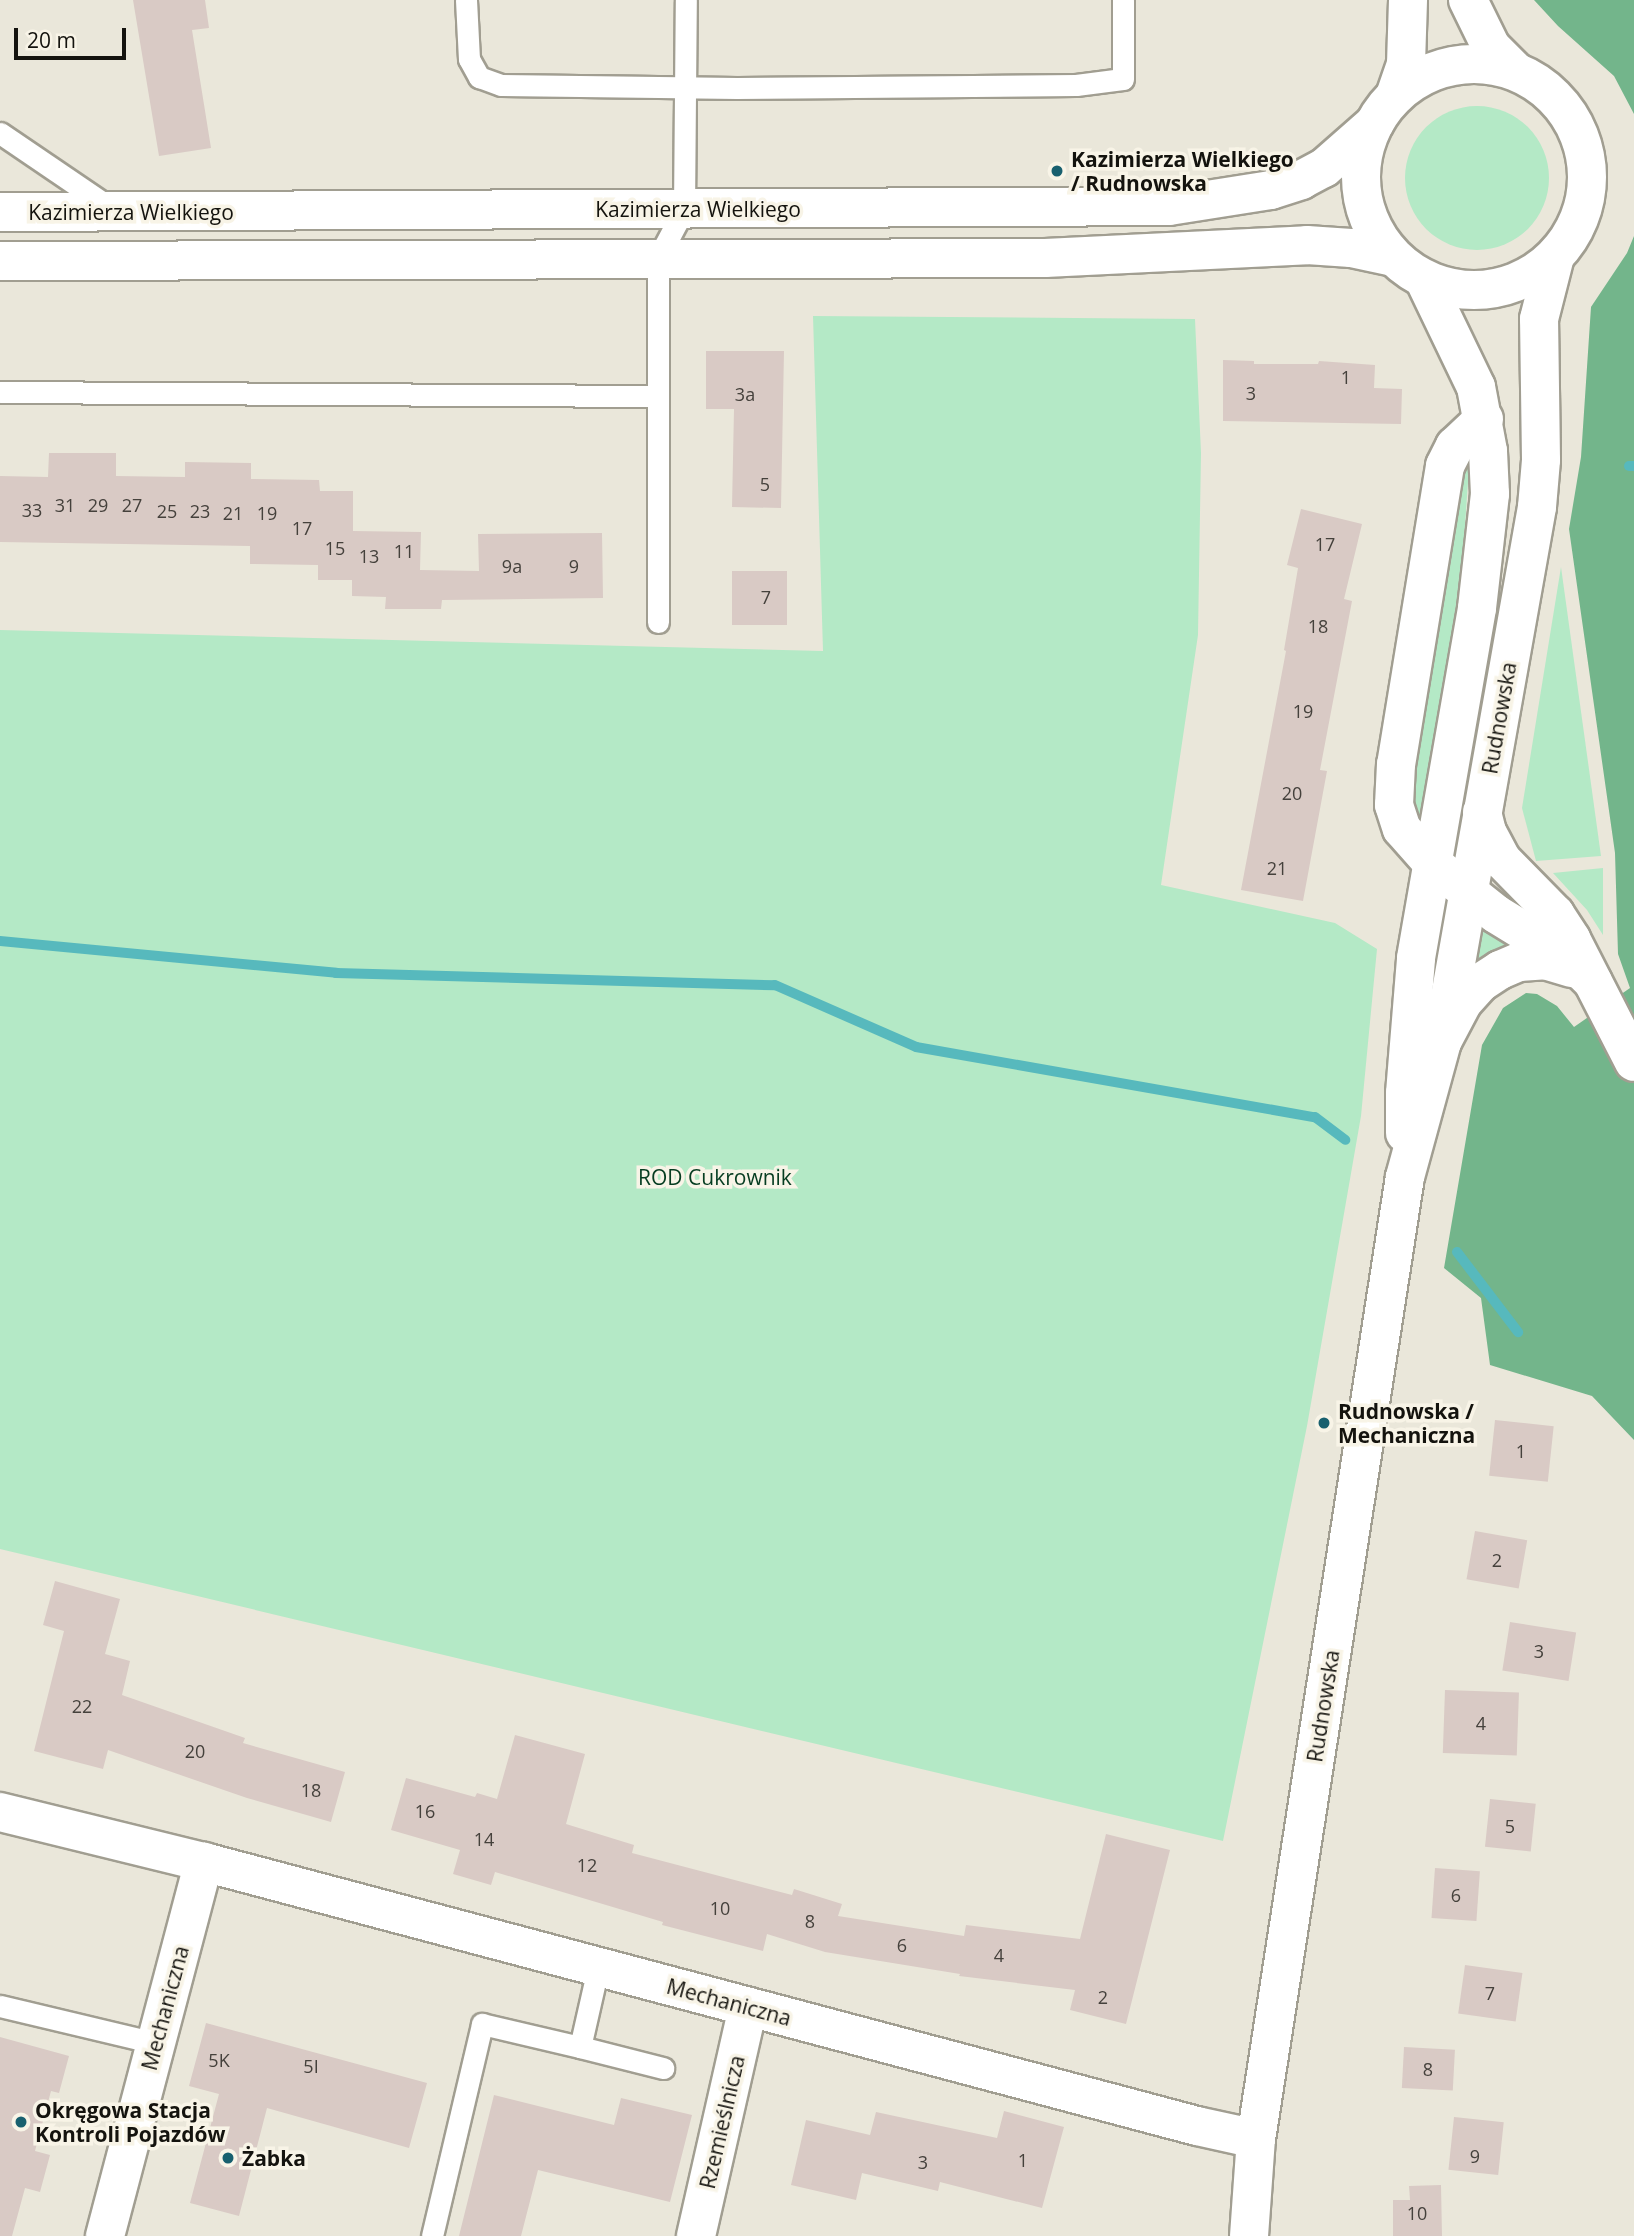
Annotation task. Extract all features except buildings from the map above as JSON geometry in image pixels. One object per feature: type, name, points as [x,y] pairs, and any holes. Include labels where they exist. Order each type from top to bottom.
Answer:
[{"type":"main road","points":[[1408,0],[1406,64],[1362,158],[1362,194],[1373,228],[1393,257],[1424,279],[1462,290],[1483,290],[1522,280],[1555,256],[1578,222],[1588,183],[1582,143],[1564,107],[1550,92],[1515,71],[1491,47],[1468,0]]},
{"type":"main road","points":[[1385,110],[1412,82],[1451,66],[1494,65],[1515,71]]},
{"type":"main road","name":"Kazimierza Wielkiego","points":[[0,212],[1129,207],[1216,201],[1271,190],[1301,180],[1324,168],[1385,110]]},
{"type":"main road","points":[[0,261],[1045,258],[1307,245],[1351,248],[1393,257]]},
{"type":"main road","name":"Rudnowska","points":[[1249,2236],[1256,2139],[1405,1177],[1443,1042],[1537,507],[1542,437],[1538,377],[1539,319],[1555,256]]},
{"type":"main road","name":"Rudnowska","points":[[1405,1177],[1405,1093],[1416,958],[1477,608],[1490,494],[1483,419],[1476,387],[1424,279]]},
{"type":"main road","points":[[1483,419],[1455,446],[1445,466],[1393,789],[1402,829],[1433,864],[1496,914],[1571,960],[1593,982]]},
{"type":"main road","points":[[1482,812],[1487,832],[1502,860],[1555,915],[1634,1062]]},
{"type":"main road","points":[[1443,1042],[1463,1002],[1480,983],[1519,962],[1545,960],[1564,964],[1593,982]]},
{"type":"main road","name":"Mechaniczna","points":[[0,1812],[204,1862],[1196,2126],[1256,2139]]},
{"type":"main road","name":"Mechaniczna","points":[[105,2236],[204,1862]]},
{"type":"main road","name":"Rzemieślnicza","points":[[696,2236],[748,2007]]},
{"type":"lane","points":[[466,0],[469,59],[479,77],[501,85],[686,86],[1076,85],[1123,79],[1123,0]]},
{"type":"lane","points":[[658,622],[658,258],[684,209],[686,0]]},
{"type":"lane","points":[[0,133],[116,212]]},
{"type":"lane","points":[[0,392],[658,396]]},
{"type":"lane","points":[[580,2047],[598,1968]]},
{"type":"lane","points":[[0,2006],[155,2043]]},
{"type":"lane","points":[[432,2236],[482,2024],[663,2068]]},
{"type":"green space","points":[[1534,0],[1634,0],[1634,114],[1614,76],[1558,26]]},
{"type":"green space","points":[[1477,106],[1505,111],[1528,127],[1544,150],[1549,178],[1544,206],[1528,229],[1505,245],[1477,250],[1449,245],[1426,229],[1410,206],[1405,178],[1410,150],[1426,127],[1449,111]]},
{"type":"green space","points":[[1634,236],[1634,1440],[1592,1396],[1490,1365],[1481,1298],[1444,1268],[1482,1045],[1503,1008],[1526,993],[1537,994],[1557,1006],[1574,1027],[1630,988],[1618,954],[1615,853],[1569,529],[1581,457],[1591,307],[1627,253]]},
{"type":"green space","name":"ROD Cukrownik","points":[[813,316],[1195,319],[1201,453],[1198,635],[1161,885],[1335,923],[1377,949],[1361,1116],[1307,1426],[1223,1841],[0,1549],[0,630],[823,651]]},
{"type":"green space","points":[[1466,462],[1469,467],[1463,556],[1448,679],[1422,834],[1408,813],[1453,502]]},
{"type":"green space","points":[[1561,567],[1601,856],[1536,861],[1522,808]]},
{"type":"green space","points":[[1603,868],[1603,935],[1587,910],[1553,873]]},
{"type":"green space","points":[[1475,916],[1509,945],[1474,965]]},
{"type":"waterway","points":[[1629,466],[1634,466]]},
{"type":"waterway","points":[[0,941],[336,973],[775,985],[916,1047],[1315,1117],[1345,1140]]},
{"type":"waterway","points":[[1457,1252],[1518,1332]]},
{"type":"place","name":"Kazimierza Wielkiego / Rudnowska","points":[[1057,171]]},
{"type":"place","name":"Rudnowska / Mechaniczna","points":[[1324,1423]]},
{"type":"place","name":"Okręgowa Stacja Kontroli Pojazdów","points":[[21,2122]]},
{"type":"place","name":"Żabka","points":[[228,2158]]}]
